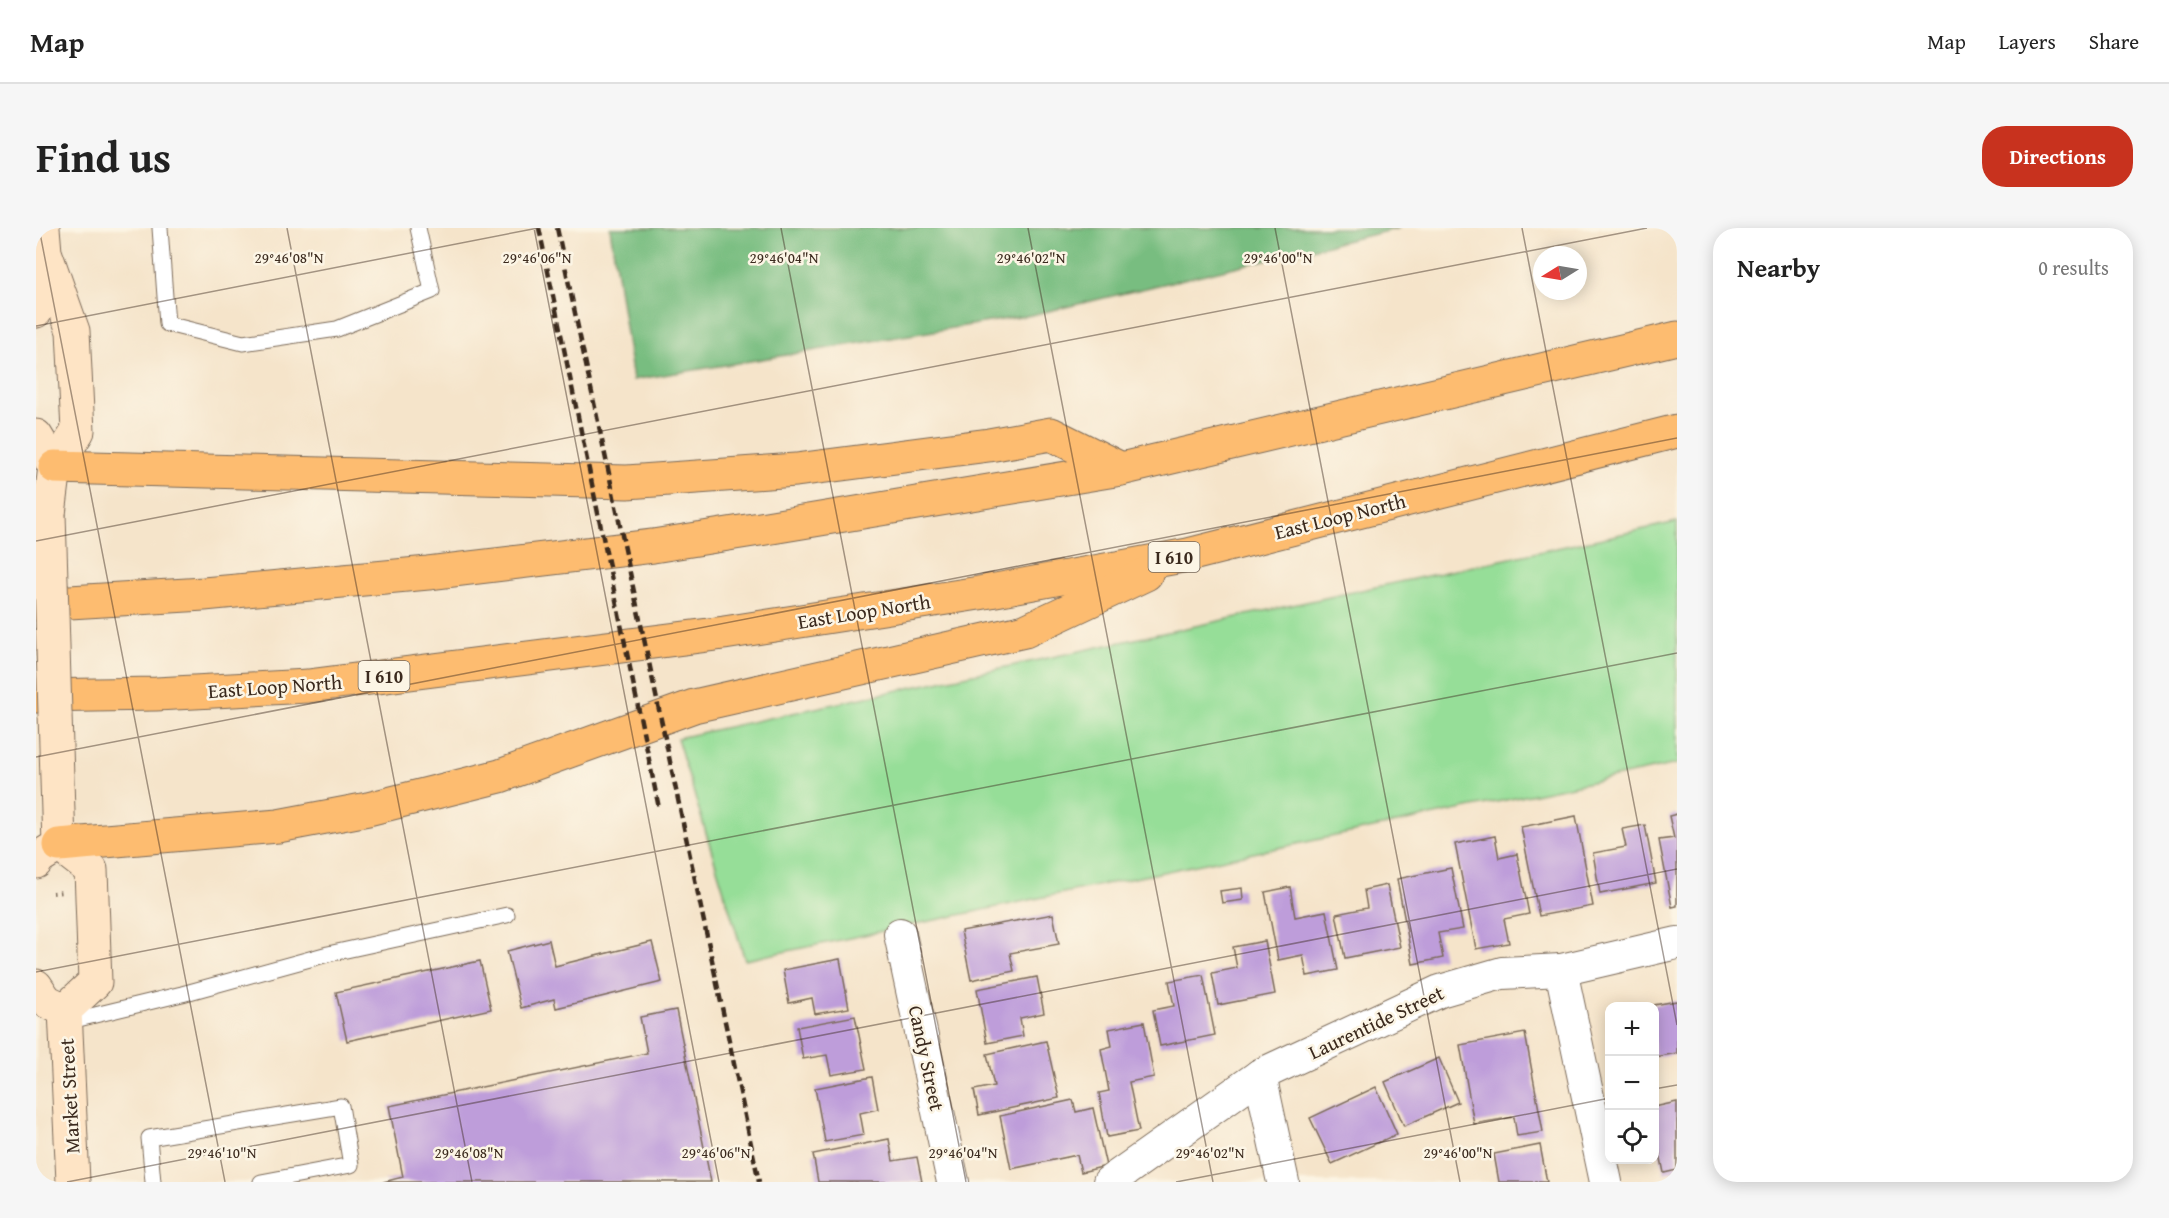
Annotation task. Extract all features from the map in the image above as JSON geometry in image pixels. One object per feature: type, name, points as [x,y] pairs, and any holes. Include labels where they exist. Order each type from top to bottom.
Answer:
[{"type":"highway","points":[[36,604],[204,594],[428,573],[597,553],[766,528],[1121,469],[1677,338]]},
{"type":"highway","name":"East Loop North","points":[[36,696],[156,694],[308,686],[724,633],[979,593],[1188,555],[1677,431]]},
{"type":"highway","points":[[45,467],[627,482],[796,470],[989,445],[1051,434],[1121,469]]},
{"type":"highway","points":[[47,844],[278,826],[368,809],[500,776],[694,706],[1025,631],[1188,555]]},
{"type":"main road","points":[[36,312],[42,235]]},
{"type":"main road","points":[[42,235],[73,331],[78,431],[45,467]]},
{"type":"main road","points":[[36,436],[45,467],[49,514],[47,844]]},
{"type":"main road","name":"Market Street","points":[[47,844],[90,870],[95,982],[65,1016],[73,1182]]},
{"type":"main road","name":"Market Street","points":[[36,986],[46,1001],[65,1016]]},
{"type":"street","name":"Candy Street","points":[[900,934],[953,1182]]},
{"type":"street","name":"Laurentide Street","points":[[1109,1182],[1260,1076],[1440,991],[1502,973],[1561,970],[1677,943]]},
{"type":"street","points":[[1561,970],[1606,1182]]},
{"type":"street","points":[[1260,1076],[1283,1182]]},
{"type":"lane","points":[[160,228],[167,324],[243,343],[337,329],[432,291],[418,228]]},
{"type":"lane","points":[[65,1016],[182,994],[328,954],[507,915]]},
{"type":"lane","points":[[153,1182],[149,1138],[341,1106],[351,1165],[261,1182]]},
{"type":"green space","points":[[610,228],[1400,228],[1032,315],[633,380]]},
{"type":"green space","points":[[1677,522],[1677,764],[745,960],[677,738]]},
{"type":"building","points":[[1677,814],[1677,906],[1672,907],[1659,840],[1674,838],[1669,816]]},
{"type":"building","points":[[1576,816],[1593,906],[1539,916],[1521,827]]},
{"type":"building","points":[[1645,825],[1656,883],[1600,894],[1593,853],[1626,847],[1622,829]]},
{"type":"building","points":[[1495,836],[1499,858],[1517,854],[1529,914],[1504,919],[1509,943],[1476,949],[1455,844]]},
{"type":"building","points":[[1451,868],[1463,929],[1438,933],[1443,958],[1413,964],[1397,879]]},
{"type":"building","points":[[1387,885],[1400,947],[1345,958],[1336,914],[1367,908],[1364,890]]},
{"type":"building","points":[[1290,887],[1295,917],[1326,911],[1338,970],[1307,976],[1303,955],[1278,960],[1265,892]]},
{"type":"building","points":[[1242,888],[1243,900],[1222,903],[1220,891]]},
{"type":"building","points":[[1053,914],[1059,944],[1010,953],[1014,971],[971,980],[961,931]]},
{"type":"building","points":[[549,940],[555,966],[652,942],[662,982],[556,1008],[554,999],[521,1008],[507,951]]},
{"type":"building","points":[[1265,941],[1275,994],[1218,1005],[1212,973],[1237,968],[1233,947]]},
{"type":"building","points":[[840,959],[849,1008],[815,1014],[812,998],[789,1003],[783,970]]},
{"type":"building","points":[[480,961],[491,1009],[347,1041],[336,992]]},
{"type":"building","points":[[1203,975],[1215,1035],[1160,1046],[1153,1010],[1174,1006],[1169,981]]},
{"type":"building","points":[[1037,977],[1044,1013],[1020,1018],[1023,1036],[987,1043],[977,989]]},
{"type":"building","points":[[1677,1001],[1677,1053],[1659,1056],[1659,1004]]},
{"type":"building","points":[[676,1010],[711,1182],[383,1182],[403,1177],[389,1106],[647,1053],[640,1017]]},
{"type":"building","points":[[855,1016],[866,1069],[831,1075],[827,1055],[803,1059],[797,1027]]},
{"type":"building","points":[[1144,1022],[1154,1077],[1129,1082],[1139,1131],[1107,1137],[1099,1093],[1109,1091],[1101,1049],[1112,1046],[1109,1029]]},
{"type":"building","points":[[1525,1033],[1543,1132],[1517,1136],[1514,1117],[1474,1124],[1460,1045]]},
{"type":"building","points":[[1046,1041],[1059,1098],[979,1115],[974,1090],[994,1086],[987,1054]]},
{"type":"building","points":[[1439,1058],[1458,1102],[1404,1126],[1385,1082]]},
{"type":"building","points":[[872,1077],[878,1109],[860,1113],[864,1135],[825,1142],[815,1088]]},
{"type":"building","points":[[1376,1087],[1397,1134],[1332,1164],[1310,1118]]},
{"type":"building","points":[[1073,1100],[1076,1112],[1093,1108],[1106,1166],[1081,1172],[1077,1155],[1011,1169],[1000,1116]]},
{"type":"building","points":[[1677,1102],[1677,1170],[1664,1173],[1659,1148],[1659,1106]]},
{"type":"building","points":[[889,1139],[893,1161],[917,1157],[922,1182],[818,1182],[813,1154]]},
{"type":"building","points":[[1540,1145],[1547,1182],[1499,1182],[1494,1154]]},
{"type":"railway","points":[[539,228],[659,808]]},
{"type":"railway","points":[[557,228],[759,1182]]}]
